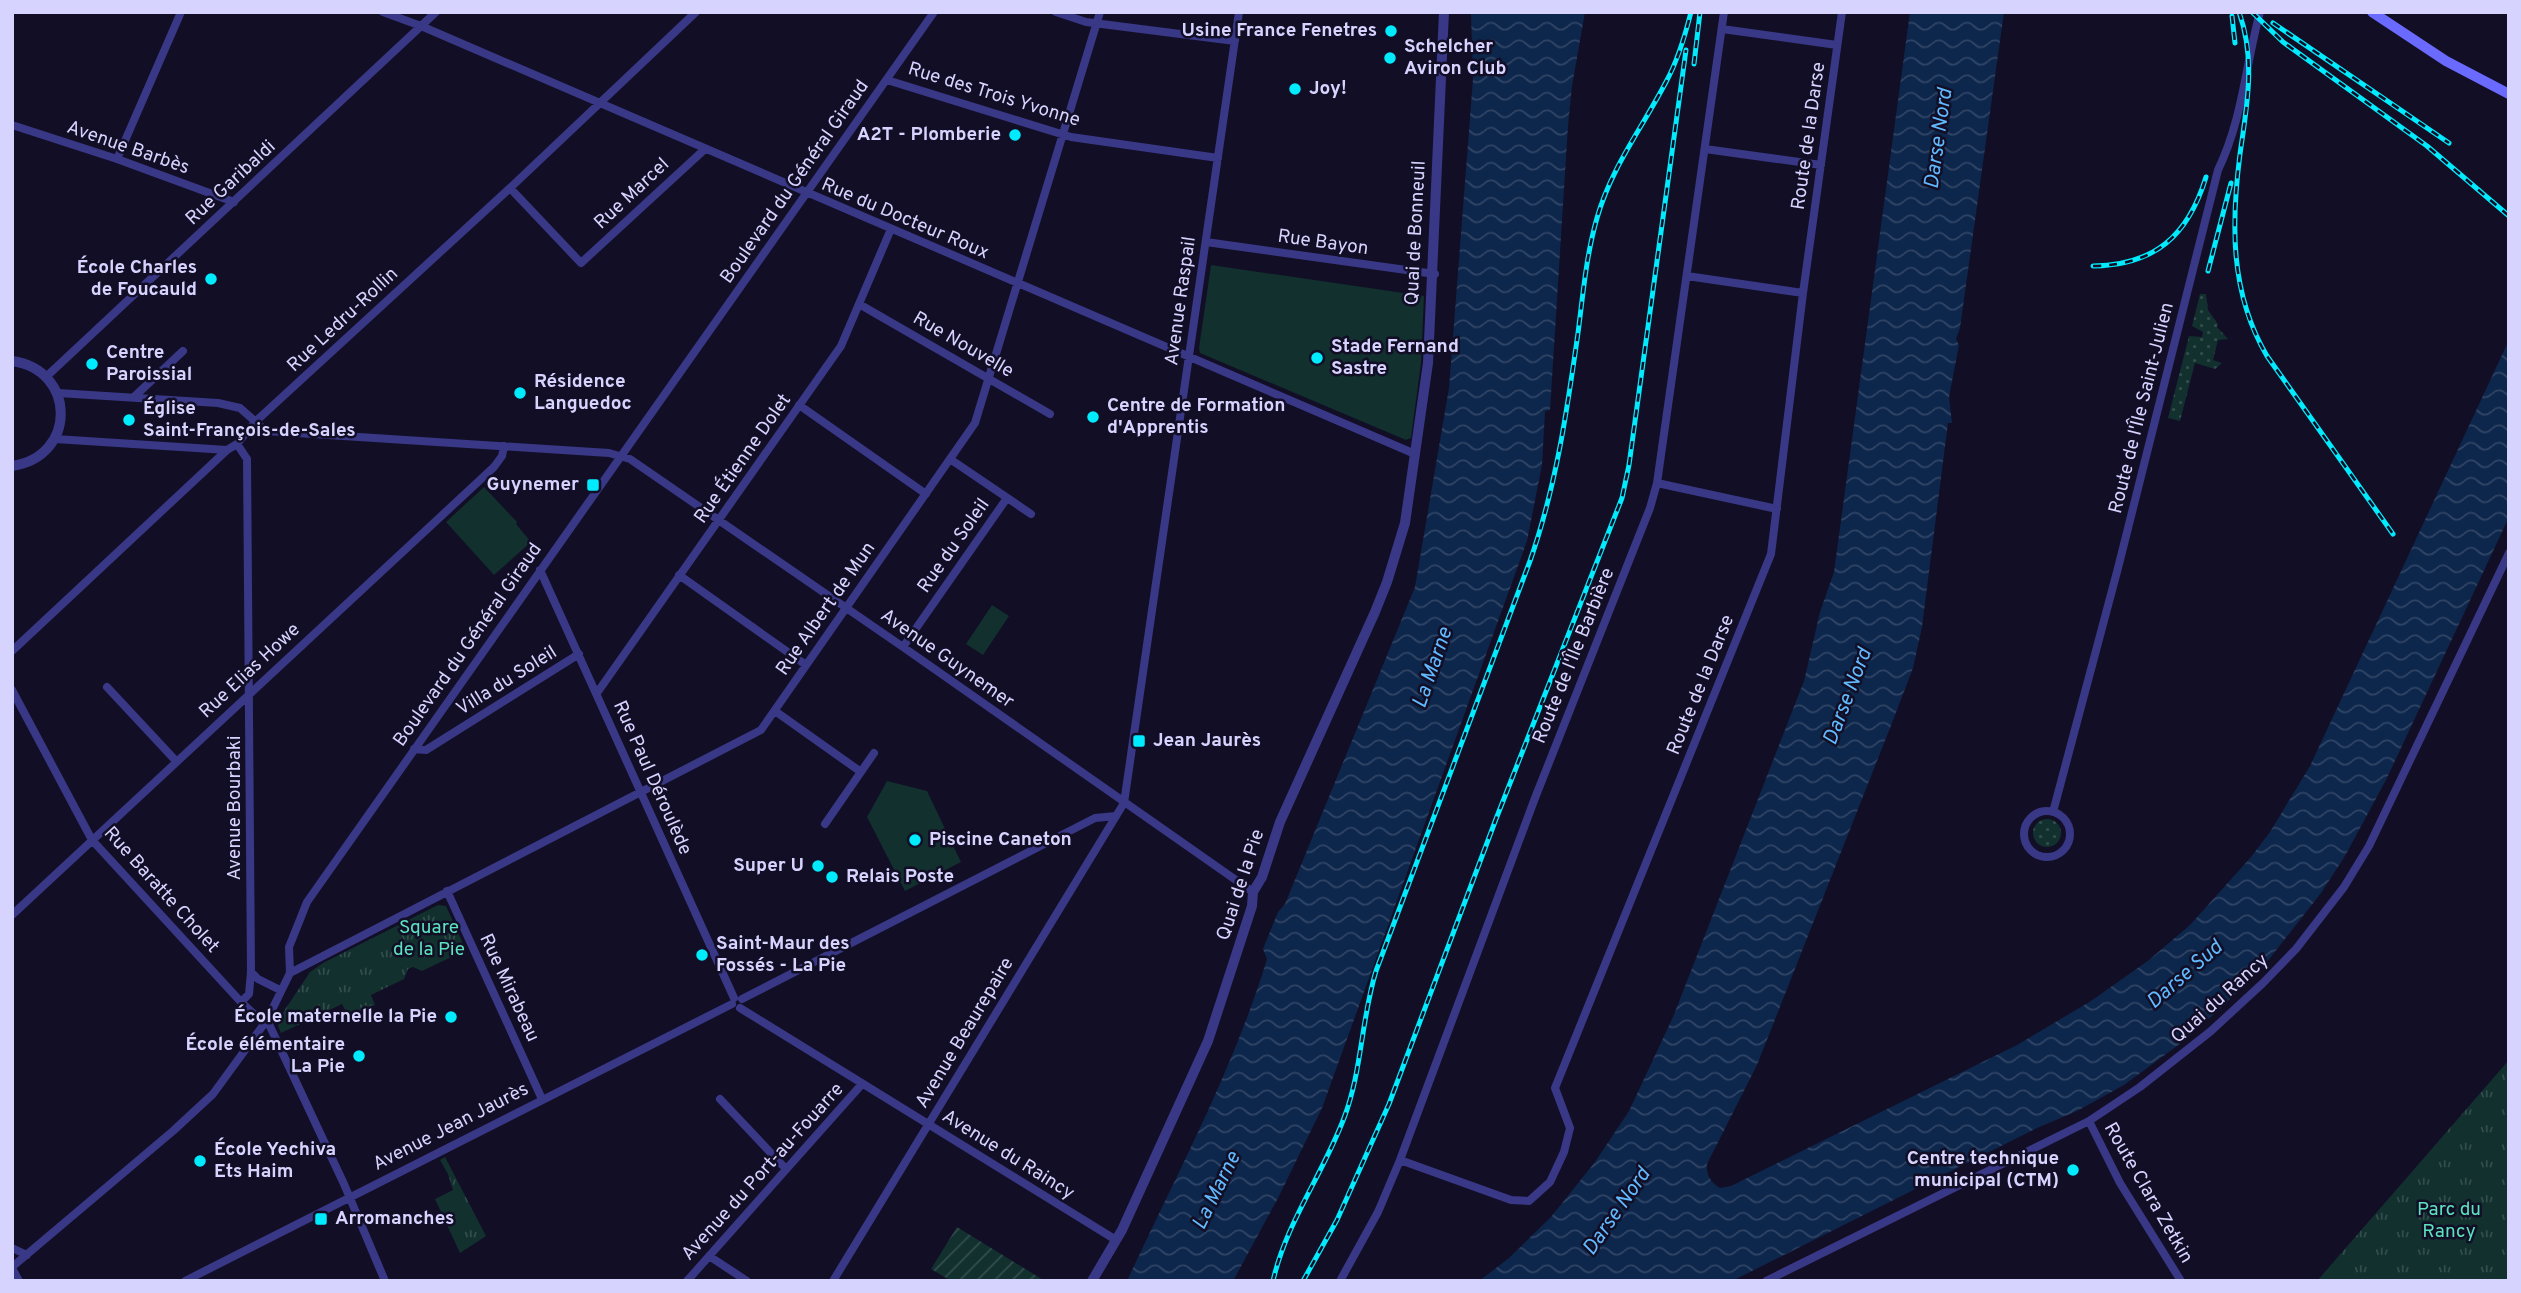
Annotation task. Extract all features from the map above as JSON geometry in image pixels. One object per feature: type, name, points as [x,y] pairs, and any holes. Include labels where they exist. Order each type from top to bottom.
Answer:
[{"type":"main road","points":[[2372,12],[2446,61],[2509,94]]},
{"type":"street","points":[[117,159],[181,12]]},
{"type":"street","name":"Rue du Docteur Roux","points":[[383,12],[1415,454]]},
{"type":"street","name":"Rue Garibaldi","points":[[47,376],[436,12]]},
{"type":"street","name":"Rue Ledru-Rollin","points":[[12,652],[696,12]]},
{"type":"street","name":"Boulevard du Général Giraud","points":[[12,1268],[213,1094],[267,1020],[290,973],[289,947],[307,902],[934,12]]},
{"type":"street","points":[[1056,12],[1086,22],[1235,41]]},
{"type":"street","name":"Rue Albert de Mun","points":[[290,973],[756,734],[975,424],[1100,12]]},
{"type":"street","name":"Avenue Raspail","points":[[1124,803],[1239,12]]},
{"type":"street","name":"Quai de Bonneuil","points":[[1415,454],[1428,363],[1444,12]]},
{"type":"street","name":"Route de l'Île Barbière","points":[[1340,1281],[1375,1219],[1399,1160],[1532,805],[1650,508],[1657,483],[1724,12]]},
{"type":"street","name":"Route de la Darse","points":[[1399,1160],[1511,1200],[1528,1201],[1549,1182],[1564,1152],[1570,1128],[1555,1088],[1771,554],[1803,293],[1842,12]]},
{"type":"street","name":"Route de l'Île Saint-Julien","points":[[2053,812],[2118,568],[2218,170],[2231,143],[2240,112],[2249,54],[2260,12]]},
{"type":"street","points":[[1722,29],[1837,45]]},
{"type":"street","name":"Rue des Trois Yvonne","points":[[887,80],[1063,134],[1218,158]]},
{"type":"street","name":"Avenue Barbès","points":[[12,125],[117,159],[233,202]]},
{"type":"street","name":"Rue Marcel","points":[[510,188],[581,263],[705,149]]},
{"type":"street","points":[[1705,149],[1821,165]]},
{"type":"street","name":"Rue Étienne Dolet","points":[[597,693],[841,346],[891,229]]},
{"type":"street","name":"Rue Bayon","points":[[1206,242],[1433,274]]},
{"type":"street","points":[[1687,275],[1803,293]]},
{"type":"street","name":"Rue Nouvelle","points":[[859,304],[1050,414]]},
{"type":"street","points":[[135,396],[183,351]]},
{"type":"street","points":[[12,361],[24,362],[47,376],[58,393],[61,417],[55,439],[49,447],[35,459],[12,466]]},
{"type":"street","points":[[58,393],[218,403],[240,408],[266,431],[621,456]]},
{"type":"street","points":[[799,405],[926,494]]},
{"type":"street","points":[[55,439],[227,450]]},
{"type":"street","name":"Avenue Bourbaki","points":[[237,444],[247,459],[250,692],[251,972],[249,995],[241,1002]]},
{"type":"street","name":"Rue Elias Howe","points":[[12,915],[494,467],[502,456],[504,446]]},
{"type":"street","name":"Quai de la Pie","points":[[1092,1281],[1116,1240],[1208,1041],[1252,906],[1253,892],[1262,877],[1280,822],[1387,582],[1405,523],[1415,454]]},
{"type":"street","name":"Avenue Guynemer","points":[[621,456],[630,459],[846,607],[1253,892]]},
{"type":"street","points":[[950,459],[1031,514]]},
{"type":"street","points":[[1657,483],[1777,509]]},
{"type":"street","name":"Rue du Soleil","points":[[903,647],[1007,498]]},
{"type":"street","name":"Quai du Rancy","points":[[1766,1281],[2089,1121],[2161,1072],[2240,1006],[2295,948],[2344,887],[2369,846],[2509,553]]},
{"type":"street","name":"Rue Paul Déroulède","points":[[540,570],[737,1002]]},
{"type":"street","points":[[680,575],[806,666]]},
{"type":"street","name":"Villa du Soleil","points":[[414,749],[426,750],[579,654]]},
{"type":"street","points":[[107,687],[176,761]]},
{"type":"street","name":"Rue Baratte Cholet","points":[[12,690],[92,840],[241,1002],[254,1014],[267,1020]]},
{"type":"street","points":[[775,710],[861,772]]},
{"type":"street","points":[[825,824],[874,753]]},
{"type":"street","name":"Avenue Beaurepaire","points":[[833,1281],[1124,803]]},
{"type":"street","points":[[2046,811],[2053,812],[2065,820],[2068,842],[2058,854],[2039,856],[2025,841],[2025,827],[2033,816],[2046,811]]},
{"type":"street","name":"Avenue Jean Jaurès","points":[[185,1281],[1095,818],[1116,816]]},
{"type":"street","name":"Rue Mirabeau","points":[[447,891],[542,1098]]},
{"type":"street","points":[[251,972],[257,979],[280,990]]},
{"type":"street","name":"Avenue du Raincy","points":[[737,1002],[862,1084],[1116,1240]]},
{"type":"street","points":[[267,1020],[385,1281]]},
{"type":"street","name":"Avenue du Port-au-Fouarre","points":[[687,1281],[862,1084]]},
{"type":"street","points":[[719,1099],[786,1169]]},
{"type":"street","name":"Route Clara Zetkin","points":[[2089,1121],[2120,1183],[2181,1281]]},
{"type":"street","points":[[12,1248],[27,1255]]},
{"type":"street","points":[[709,1256],[747,1281]]},
{"type":"street","points":[[12,1268],[19,1281]]},
{"type":"street","points":[[203,1272],[208,1281]]},
{"type":"green space","name":"Stade Fernand Sastre","points":[[1211,265],[1424,296],[1421,363],[1411,438],[1406,440],[1200,353]]},
{"type":"green space","points":[[2200,294],[2206,294],[2208,310],[2218,324],[2217,327],[2228,339],[2218,340],[2213,360],[2222,363],[2215,369],[2195,363],[2180,421],[2168,418],[2189,336],[2202,337],[2203,332],[2192,326]]},
{"type":"green space","points":[[484,487],[517,522],[531,542],[494,575],[446,522]]},
{"type":"green space","points":[[992,605],[1009,616],[983,655],[966,644]]},
{"type":"green space","name":"Piscine Caneton","points":[[887,781],[927,791],[961,862],[905,891],[867,817]]},
{"type":"green space","points":[[2047,819],[2057,823],[2061,833],[2057,843],[2047,847],[2037,843],[2033,833],[2037,823]]},
{"type":"green space","name":"Square de la Pie","points":[[438,905],[446,906],[466,950],[422,971],[413,967],[408,969],[404,979],[371,995],[375,1005],[348,1016],[342,1004],[281,1033],[278,1026],[280,1017],[310,972]]},
{"type":"green space","name":"Parc du Rancy","points":[[2509,1060],[2509,1281],[2317,1281]]},
{"type":"green space","points":[[445,1157],[486,1236],[460,1253],[435,1199],[453,1190],[440,1160]]},
{"type":"green space","points":[[957,1227],[1045,1281],[951,1281],[931,1269]]},
{"type":"water","name":"La Marne","points":[[1471,12],[1585,12],[1568,126],[1550,410],[1545,411],[1542,465],[1527,541],[1322,1108],[1278,1198],[1233,1281],[1127,1281],[1238,1042],[1267,959],[1263,949],[1278,912],[1285,904],[1415,587],[1449,388],[1473,79]]},
{"type":"water","points":[[1910,12],[2004,12],[1960,328],[1956,339],[1959,345],[1949,397],[1952,423],[1948,423],[1922,627],[1913,668],[1757,1065],[1707,1164],[1708,1175],[1714,1183],[1720,1188],[1731,1186],[2017,1045],[2091,1001],[2149,960],[2190,925],[2270,832],[2310,766],[2509,340],[2509,517],[2387,778],[2345,856],[2321,893],[2263,967],[2177,1046],[2124,1085],[2077,1111],[2037,1128],[1732,1281],[1479,1281],[1509,1258],[1551,1217],[1595,1162],[1629,1111],[1673,1017],[1804,681],[1820,612],[1834,572]]},
{"type":"railway","points":[[1273,1281],[1287,1239],[1344,1118],[1354,1082],[1376,971],[1539,533],[1560,448],[1587,261],[1603,200],[1619,165],[1670,74],[1691,12]]},
{"type":"railway","points":[[1694,64],[1700,12]]},
{"type":"railway","points":[[2239,12],[2249,65],[2237,180],[2235,232],[2236,258],[2246,308],[2267,356],[2393,534]]},
{"type":"railway","points":[[2252,12],[2283,42],[2427,146],[2509,216]]},
{"type":"railway","points":[[2232,16],[2235,43]]},
{"type":"railway","points":[[2273,23],[2449,143]]},
{"type":"railway","points":[[1303,1281],[1337,1220],[1389,1104],[1496,819],[1622,498],[1629,465],[1686,50]]},
{"type":"railway","points":[[2093,266],[2134,260],[2166,243],[2179,231],[2189,216],[2206,177]]},
{"type":"railway","points":[[2208,271],[2231,183]]},
{"type":"place","name":"Usine France Fenetres","points":[[1391,31]]},
{"type":"place","name":"Schelcher Aviron Club","points":[[1390,58]]},
{"type":"place","name":"Joy!","points":[[1295,89]]},
{"type":"place","name":"A2T - Plomberie","points":[[1015,135]]},
{"type":"place","name":"École Charles de Foucauld","points":[[211,279]]},
{"type":"place","name":"Stade Fernand Sastre","points":[[1317,358]]},
{"type":"place","name":"Centre Paroissial","points":[[92,364]]},
{"type":"place","name":"Résidence Languedoc","points":[[520,393]]},
{"type":"place","name":"Centre de Formation d'Apprentis","points":[[1093,417]]},
{"type":"place","name":"Église Saint-François-de-Sales","points":[[129,420]]},
{"type":"place","name":"Guynemer","points":[[593,485]]},
{"type":"place","name":"Jean Jaurès","points":[[1139,741]]},
{"type":"place","name":"Piscine Caneton","points":[[915,840]]},
{"type":"place","name":"Super U","points":[[818,866]]},
{"type":"place","name":"Relais Poste","points":[[832,877]]},
{"type":"place","name":"Saint-Maur des Fossés - La Pie","points":[[702,955]]},
{"type":"place","name":"École maternelle la Pie","points":[[451,1017]]},
{"type":"place","name":"École élémentaire La Pie","points":[[359,1056]]},
{"type":"place","name":"École Yechiva Ets Haim","points":[[200,1161]]},
{"type":"place","name":"Centre technique municipal (CTM)","points":[[2073,1170]]},
{"type":"place","name":"Arromanches","points":[[321,1219]]},
{"type":"water label","name":"Darse Nord","points":[[1939,139]]},
{"type":"water label","name":"Darse Nord","points":[[1848,697]]},
{"type":"water label","name":"Darse Sud","points":[[2185,975]]},
{"type":"water label","name":"Darse Nord","points":[[1617,1212]]}]
